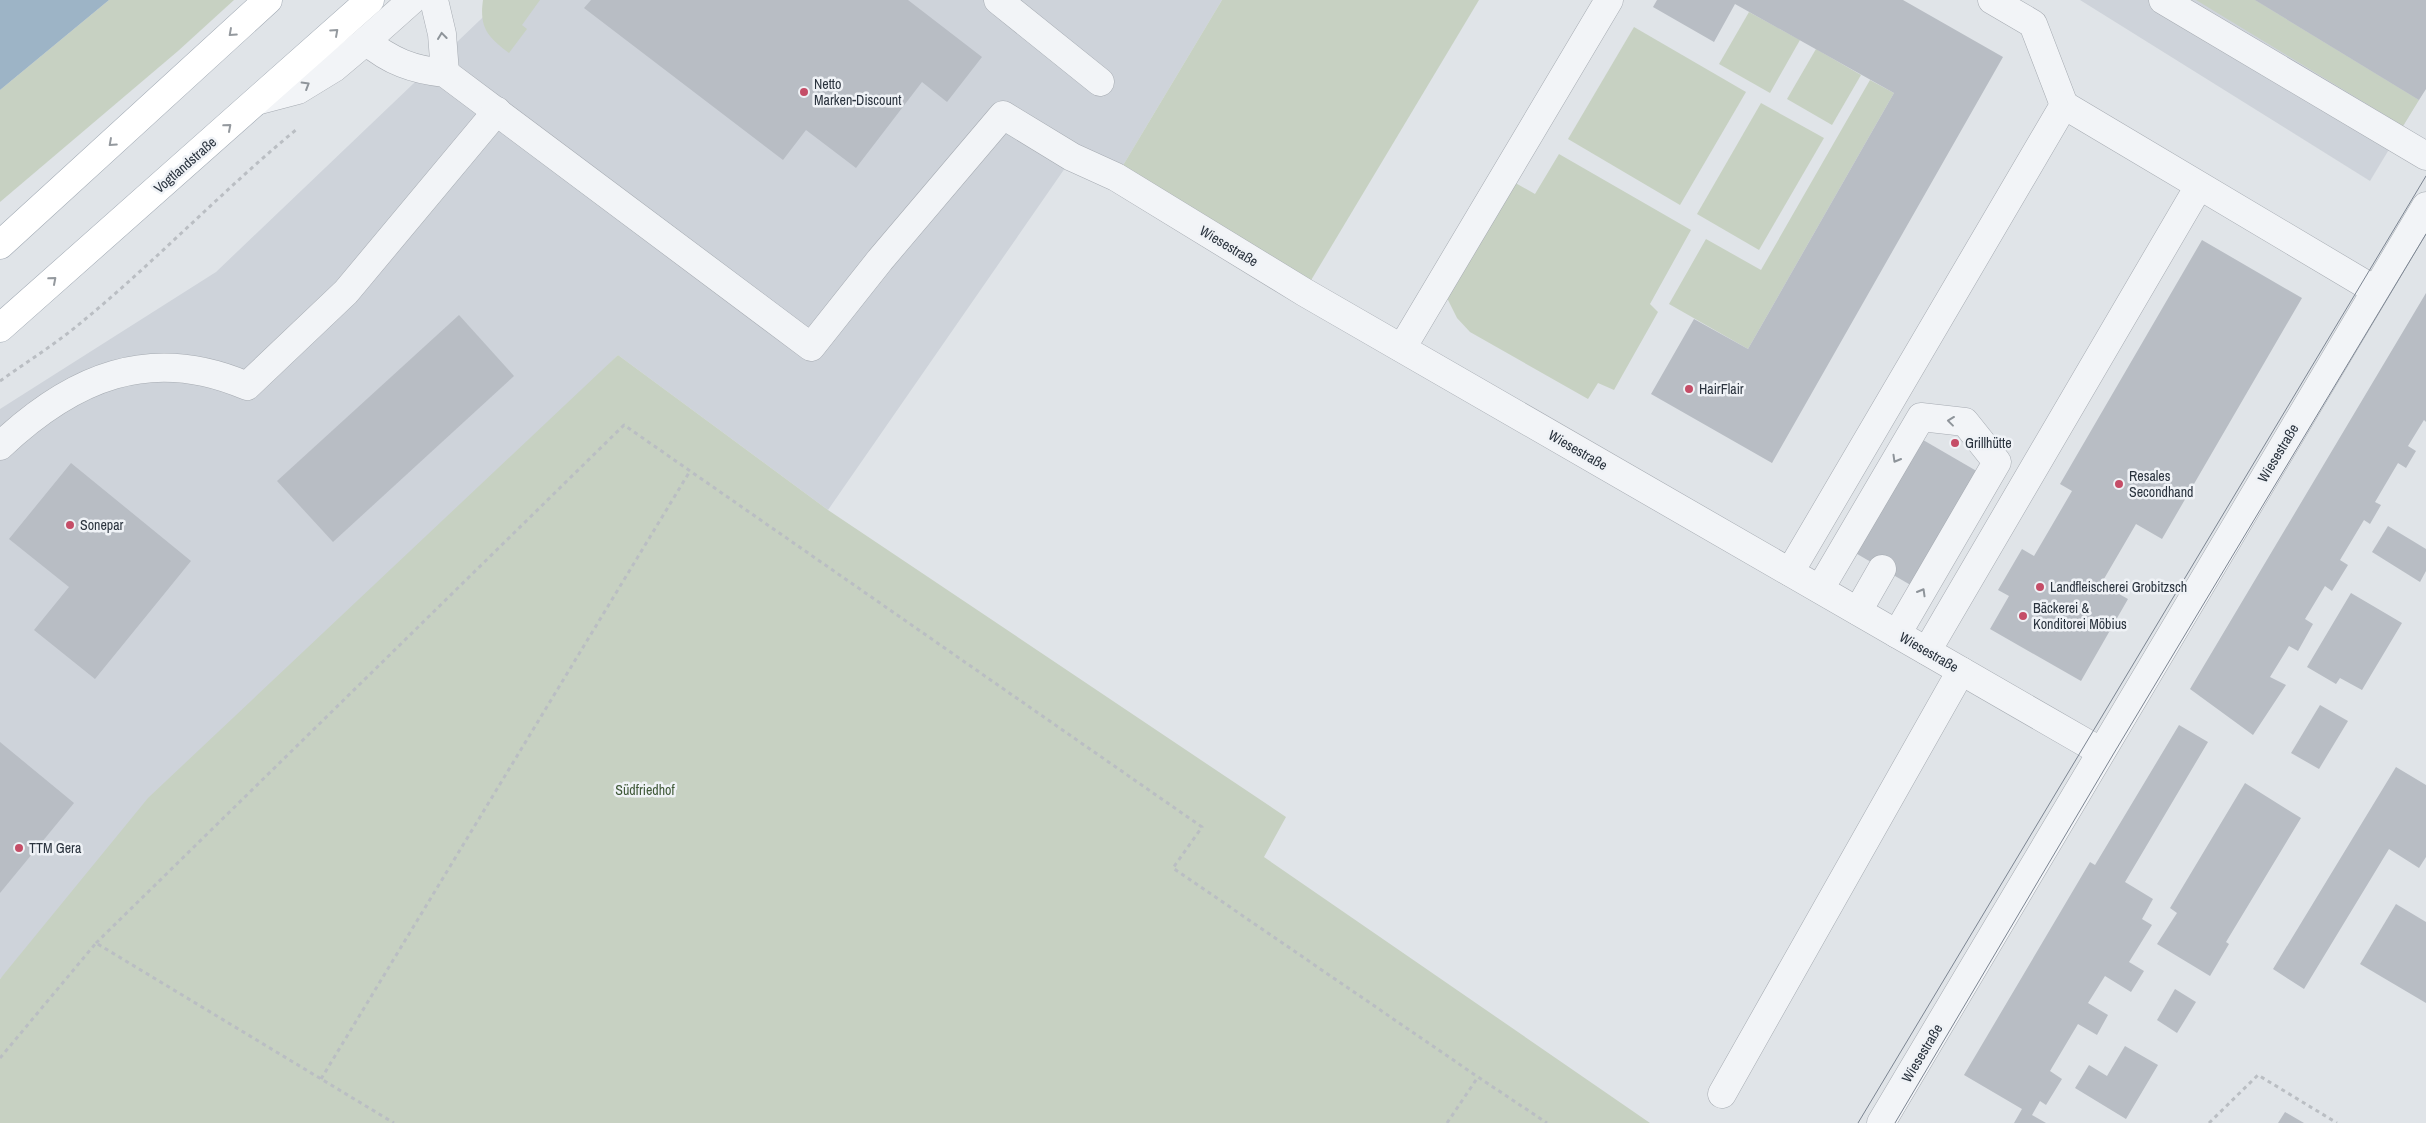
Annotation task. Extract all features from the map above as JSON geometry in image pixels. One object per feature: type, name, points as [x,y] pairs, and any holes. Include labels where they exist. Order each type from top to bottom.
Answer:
[{"type":"main road","points":[[0,245],[268,0]]},
{"type":"main road","name":"Vogtlandstraße","points":[[0,328],[260,100],[370,0]]},
{"type":"street","points":[[260,100],[298,90],[334,68],[412,0]]},
{"type":"street","points":[[434,0],[442,34],[445,73]]},
{"type":"street","points":[[998,0],[1100,82]]},
{"type":"street","points":[[1402,348],[1609,0]]},
{"type":"street","points":[[1992,0],[2033,24],[2064,105],[2375,290]]},
{"type":"street","points":[[2163,0],[2426,156]]},
{"type":"street","points":[[0,446],[29,419],[72,391],[114,374],[170,367],[193,369],[224,376],[247,386],[346,292],[497,111],[445,73],[406,66],[383,55],[366,41]]},
{"type":"street","points":[[1790,572],[2064,105]]},
{"type":"street","name":"Wiesestraße","points":[[497,111],[811,347],[880,260],[1003,115],[1059,147],[1072,157],[1116,177],[1402,348],[2100,751]]},
{"type":"street","points":[[1927,651],[2199,186]]},
{"type":"street","name":"Wiesestraße","points":[[1881,1123],[2100,751],[2426,206]]},
{"type":"street","points":[[1820,589],[1921,417],[1965,422],[1997,462],[1898,634]]},
{"type":"street","points":[[1858,611],[1882,569]]},
{"type":"street","points":[[1722,1094],[1961,670]]},
{"type":"path","points":[[0,381],[82,322],[175,241],[266,154],[305,123]]},
{"type":"path","points":[[0,1058],[96,943],[624,425],[1202,827],[1173,868],[1547,1123]]},
{"type":"path","points":[[321,1079],[690,470]]},
{"type":"path","points":[[96,943],[394,1123]]},
{"type":"path","points":[[2209,1123],[2258,1075],[2337,1123]]},
{"type":"path","points":[[1447,1123],[1478,1077]]},
{"type":"shaded area","points":[[501,0],[1222,0],[1116,177],[1072,158],[828,510],[618,355],[0,979],[0,409],[216,272]]},
{"type":"shaded area","points":[[2080,0],[2426,0],[2426,88],[2370,181]]},
{"type":"green space","points":[[109,0],[234,0],[178,51],[0,202],[0,90]]},
{"type":"green space","points":[[483,0],[540,0],[522,25],[527,29],[509,53],[490,37],[484,25],[482,18]]},
{"type":"green space","points":[[1222,0],[1479,0],[1304,292],[1116,177]]},
{"type":"green space","points":[[2196,0],[2255,0],[2419,100],[2403,126]]},
{"type":"green space","points":[[1749,12],[1800,40],[1770,93],[1719,64]]},
{"type":"green space","points":[[1634,27],[1746,92],[1680,205],[1568,139]]},
{"type":"green space","points":[[1816,49],[1861,75],[1832,125],[1787,99]]},
{"type":"green space","points":[[1870,80],[1894,93],[1748,349],[1669,304],[1706,239],[1761,270]]},
{"type":"green space","points":[[1761,103],[1824,138],[1759,250],[1697,214]]},
{"type":"green space","points":[[1559,154],[1691,230],[1650,304],[1658,312],[1614,390],[1598,383],[1588,399],[1470,332],[1457,318],[1447,298],[1505,177],[1535,194]]},
{"type":"green space","name":"Südfriedhof","points":[[618,355],[828,510],[1286,817],[1264,857],[1650,1123],[0,1123],[0,979],[148,798]]},
{"type":"water","points":[[0,0],[109,0],[0,90]]},
{"type":"building","name":"Netto Marken-Discount","points":[[591,0],[908,0],[982,57],[947,102],[922,82],[856,168],[806,130],[783,160],[584,8]]},
{"type":"building","points":[[1657,0],[1903,0],[2003,57],[1772,463],[1651,394],[1694,319],[1748,349],[1894,93],[1735,4],[1714,42],[1653,7]]},
{"type":"building","points":[[2255,0],[2426,0],[2426,89],[2419,100]]},
{"type":"building","points":[[2202,240],[2302,298],[2162,539],[2136,524],[2101,584],[2128,599],[2081,681],[1990,629],[2009,596],[1998,590],[2022,549],[2034,556],[2072,491],[2060,484]]},
{"type":"building","points":[[2426,293],[2426,422],[2424,420],[2408,446],[2416,451],[2406,468],[2398,463],[2375,502],[2381,505],[2370,524],[2364,520],[2340,560],[2348,565],[2332,591],[2325,586],[2305,619],[2313,624],[2298,651],[2289,646],[2270,677],[2286,685],[2253,735],[2190,689]]},
{"type":"building","points":[[459,315],[514,376],[333,542],[277,481]]},
{"type":"building","points":[[1918,437],[1980,473],[1914,587],[1852,551]]},
{"type":"building","points":[[71,463],[191,561],[95,679],[34,630],[69,587],[9,539]]},
{"type":"building","points":[[2388,526],[2426,549],[2426,571],[2420,582],[2372,552]]},
{"type":"building","points":[[2351,593],[2402,623],[2362,690],[2340,678],[2336,684],[2307,667]]},
{"type":"building","points":[[2320,705],[2348,721],[2319,769],[2291,753]]},
{"type":"building","points":[[2179,725],[2208,742],[2125,882],[2153,899],[2142,919],[2152,925],[2129,962],[2144,971],[2131,992],[2105,976],[2088,1003],[2108,1015],[2097,1035],[2078,1024],[2050,1071],[2062,1079],[2046,1105],[2040,1101],[2032,1115],[2046,1123],[2014,1123],[2022,1109],[1964,1075],[2090,862],[2095,865]]},
{"type":"building","name":"TTM Gera","points":[[0,742],[74,803],[0,893]]},
{"type":"building","points":[[2396,767],[2426,785],[2426,857],[2419,868],[2389,849],[2304,989],[2273,969]]},
{"type":"building","points":[[2245,783],[2301,818],[2226,942],[2229,944],[2210,976],[2157,944],[2177,913],[2170,908]]},
{"type":"building","points":[[2396,904],[2426,922],[2426,1003],[2360,964]]},
{"type":"building","points":[[2175,989],[2196,1002],[2177,1033],[2157,1020]]},
{"type":"building","points":[[2125,1046],[2158,1065],[2126,1119],[2075,1088],[2089,1065],[2107,1076]]},
{"type":"building","points":[[2285,1112],[2304,1123],[2278,1123]]},
{"type":"tram line","points":[[1858,1123],[2426,176]]},
{"type":"tram line","points":[[1895,1123],[2114,753],[2426,234]]},
{"type":"place","name":"Netto Marken-Discount","points":[[804,92]]},
{"type":"place","name":"HairFlair","points":[[1689,389]]},
{"type":"place","name":"Grillhütte","points":[[1955,443]]},
{"type":"place","name":"Resales Secondhand","points":[[2119,484]]},
{"type":"place","name":"Sonepar","points":[[70,525]]},
{"type":"place","name":"Landfleischerei Grobitzsch","points":[[2040,587]]},
{"type":"place","name":"Bäckerei & Konditorei Möbius","points":[[2023,616]]},
{"type":"place","name":"TTM Gera","points":[[19,848]]}]
